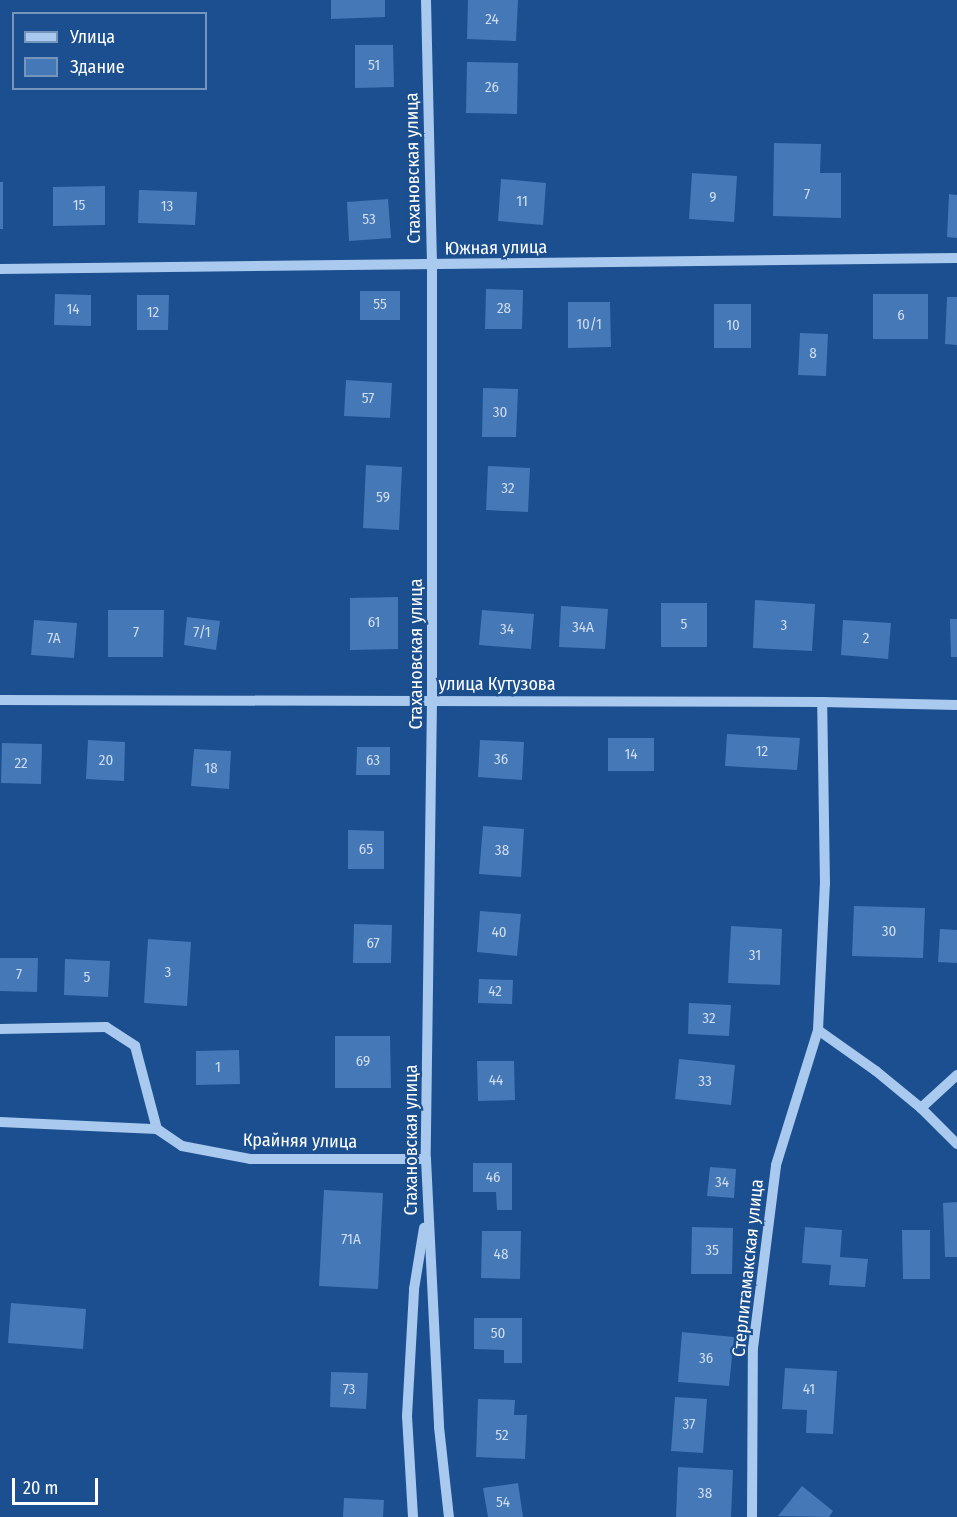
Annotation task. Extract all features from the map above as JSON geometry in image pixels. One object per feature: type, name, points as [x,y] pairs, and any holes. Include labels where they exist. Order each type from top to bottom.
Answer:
[{"type":"street","name":"Стахановская улица","points":[[426,0],[432,265],[432,701],[426,1159],[431,1308],[439,1427],[449,1517]]},
{"type":"street","name":"Южная улица","points":[[0,269],[957,258]]},
{"type":"street","name":"улица Кутузова","points":[[0,699],[822,702],[957,705]]},
{"type":"street","name":"Стерлитамакская улица","points":[[752,1517],[753,1348],[776,1165],[818,1030],[825,884],[822,702]]},
{"type":"street","points":[[0,1029],[106,1027],[116,1033],[135,1046],[157,1130]]},
{"type":"street","points":[[818,1030],[876,1071],[921,1108],[957,1144]]},
{"type":"street","points":[[921,1108],[957,1075]]},
{"type":"street","name":"Крайняя улица","points":[[0,1122],[157,1130],[182,1146],[250,1159],[426,1159]]},
{"type":"street","points":[[413,1517],[407,1416],[414,1289],[427,1204]]},
{"type":"building","points":[[331,0],[385,0],[385,17],[331,19]]},
{"type":"building","points":[[468,0],[518,0],[516,41],[467,39]]},
{"type":"building","points":[[355,45],[393,45],[394,87],[355,88]]},
{"type":"building","points":[[467,62],[518,63],[517,114],[466,113]]},
{"type":"building","points":[[774,143],[821,144],[820,173],[841,173],[841,218],[773,216]]},
{"type":"building","points":[[692,173],[737,176],[734,222],[689,219]]},
{"type":"building","points":[[501,179],[546,183],[543,225],[498,221]]},
{"type":"building","points":[[0,182],[3,182],[3,229],[0,229]]},
{"type":"building","points":[[105,186],[105,225],[53,226],[53,187]]},
{"type":"building","points":[[139,190],[197,192],[195,225],[138,223]]},
{"type":"building","points":[[949,194],[957,195],[957,238],[947,237]]},
{"type":"building","points":[[388,199],[391,238],[349,241],[347,202]]},
{"type":"building","points":[[486,289],[523,290],[522,329],[485,329]]},
{"type":"building","points":[[360,291],[400,291],[400,320],[360,320]]},
{"type":"building","points":[[55,294],[91,295],[91,326],[54,325]]},
{"type":"building","points":[[873,294],[928,294],[928,339],[873,339]]},
{"type":"building","points":[[137,295],[169,295],[168,330],[137,330]]},
{"type":"building","points":[[947,297],[957,297],[957,345],[945,344]]},
{"type":"building","points":[[568,302],[610,302],[611,347],[568,348]]},
{"type":"building","points":[[714,304],[751,304],[751,348],[714,348]]},
{"type":"building","points":[[800,333],[828,334],[826,376],[798,375]]},
{"type":"building","points":[[346,380],[392,383],[390,418],[344,416]]},
{"type":"building","points":[[483,388],[518,389],[516,437],[482,437]]},
{"type":"building","points":[[366,465],[402,467],[399,530],[363,528]]},
{"type":"building","points":[[488,466],[530,468],[528,512],[486,510]]},
{"type":"building","points":[[398,597],[398,649],[350,650],[350,598]]},
{"type":"building","points":[[755,600],[815,604],[812,651],[753,648]]},
{"type":"building","points":[[661,603],[707,603],[707,647],[661,647]]},
{"type":"building","points":[[561,606],[608,609],[605,649],[559,647]]},
{"type":"building","points":[[108,610],[164,610],[163,657],[108,657]]},
{"type":"building","points":[[482,610],[534,614],[531,649],[479,645]]},
{"type":"building","points":[[187,617],[220,621],[216,650],[184,645]]},
{"type":"building","points":[[950,619],[957,619],[957,657],[951,657]]},
{"type":"building","points":[[34,620],[77,623],[74,658],[31,655]]},
{"type":"building","points":[[843,620],[891,623],[888,659],[841,655]]},
{"type":"building","points":[[727,734],[800,738],[797,770],[725,766]]},
{"type":"building","points":[[608,738],[654,738],[654,771],[608,771]]},
{"type":"building","points":[[88,740],[125,742],[124,781],[86,779]]},
{"type":"building","points":[[480,740],[524,742],[522,780],[478,777]]},
{"type":"building","points":[[2,743],[42,744],[41,784],[1,783]]},
{"type":"building","points":[[357,747],[390,747],[390,775],[356,775]]},
{"type":"building","points":[[194,749],[231,751],[229,789],[191,786]]},
{"type":"building","points":[[483,826],[524,829],[521,877],[479,874]]},
{"type":"building","points":[[348,830],[384,831],[384,869],[348,869]]},
{"type":"building","points":[[854,906],[925,908],[923,958],[852,956]]},
{"type":"building","points":[[480,911],[521,914],[517,956],[477,952]]},
{"type":"building","points":[[354,924],[392,925],[391,963],[353,963]]},
{"type":"building","points":[[731,926],[782,929],[780,985],[728,983]]},
{"type":"building","points":[[940,929],[957,930],[957,963],[938,962]]},
{"type":"building","points":[[148,939],[191,942],[187,1006],[144,1003]]},
{"type":"building","points":[[0,958],[38,958],[37,992],[0,991]]},
{"type":"building","points":[[65,959],[110,961],[108,997],[64,995]]},
{"type":"building","points":[[479,979],[513,980],[512,1004],[478,1003]]},
{"type":"building","points":[[689,1003],[731,1005],[729,1036],[688,1034]]},
{"type":"building","points":[[335,1036],[390,1036],[391,1088],[335,1088]]},
{"type":"building","points":[[239,1050],[240,1084],[196,1085],[196,1051]]},
{"type":"building","points":[[679,1059],[735,1065],[731,1105],[675,1099]]},
{"type":"building","points":[[477,1061],[514,1061],[515,1100],[478,1101]]},
{"type":"building","points":[[473,1163],[512,1163],[512,1210],[497,1210],[496,1192],[473,1192]]},
{"type":"building","points":[[710,1167],[736,1169],[734,1198],[707,1196]]},
{"type":"building","points":[[324,1190],[383,1193],[378,1289],[319,1286]]},
{"type":"building","points":[[957,1202],[957,1257],[945,1257],[943,1203]]},
{"type":"building","points":[[692,1227],[733,1228],[732,1274],[691,1274]]},
{"type":"building","points":[[805,1227],[842,1230],[840,1257],[868,1259],[865,1287],[829,1285],[831,1265],[802,1263]]},
{"type":"building","points":[[902,1230],[930,1230],[930,1279],[903,1279]]},
{"type":"building","points":[[482,1231],[521,1231],[520,1279],[481,1278]]},
{"type":"building","points":[[11,1303],[86,1309],[83,1349],[8,1343]]},
{"type":"building","points":[[474,1318],[522,1318],[522,1363],[504,1363],[504,1350],[474,1349]]},
{"type":"building","points":[[682,1332],[734,1337],[729,1386],[678,1382]]},
{"type":"building","points":[[785,1368],[837,1371],[833,1434],[806,1433],[807,1410],[782,1409]]},
{"type":"building","points":[[331,1372],[368,1373],[366,1409],[330,1407]]},
{"type":"building","points":[[675,1397],[707,1399],[703,1453],[671,1451]]},
{"type":"building","points":[[478,1399],[515,1400],[514,1415],[527,1415],[525,1459],[476,1457]]},
{"type":"building","points":[[678,1467],[733,1470],[731,1517],[676,1517]]},
{"type":"building","points":[[518,1483],[523,1517],[488,1517],[483,1488]]},
{"type":"building","points":[[802,1486],[833,1511],[829,1517],[778,1516]]},
{"type":"building","points":[[344,1498],[384,1500],[383,1517],[343,1517]]}]
